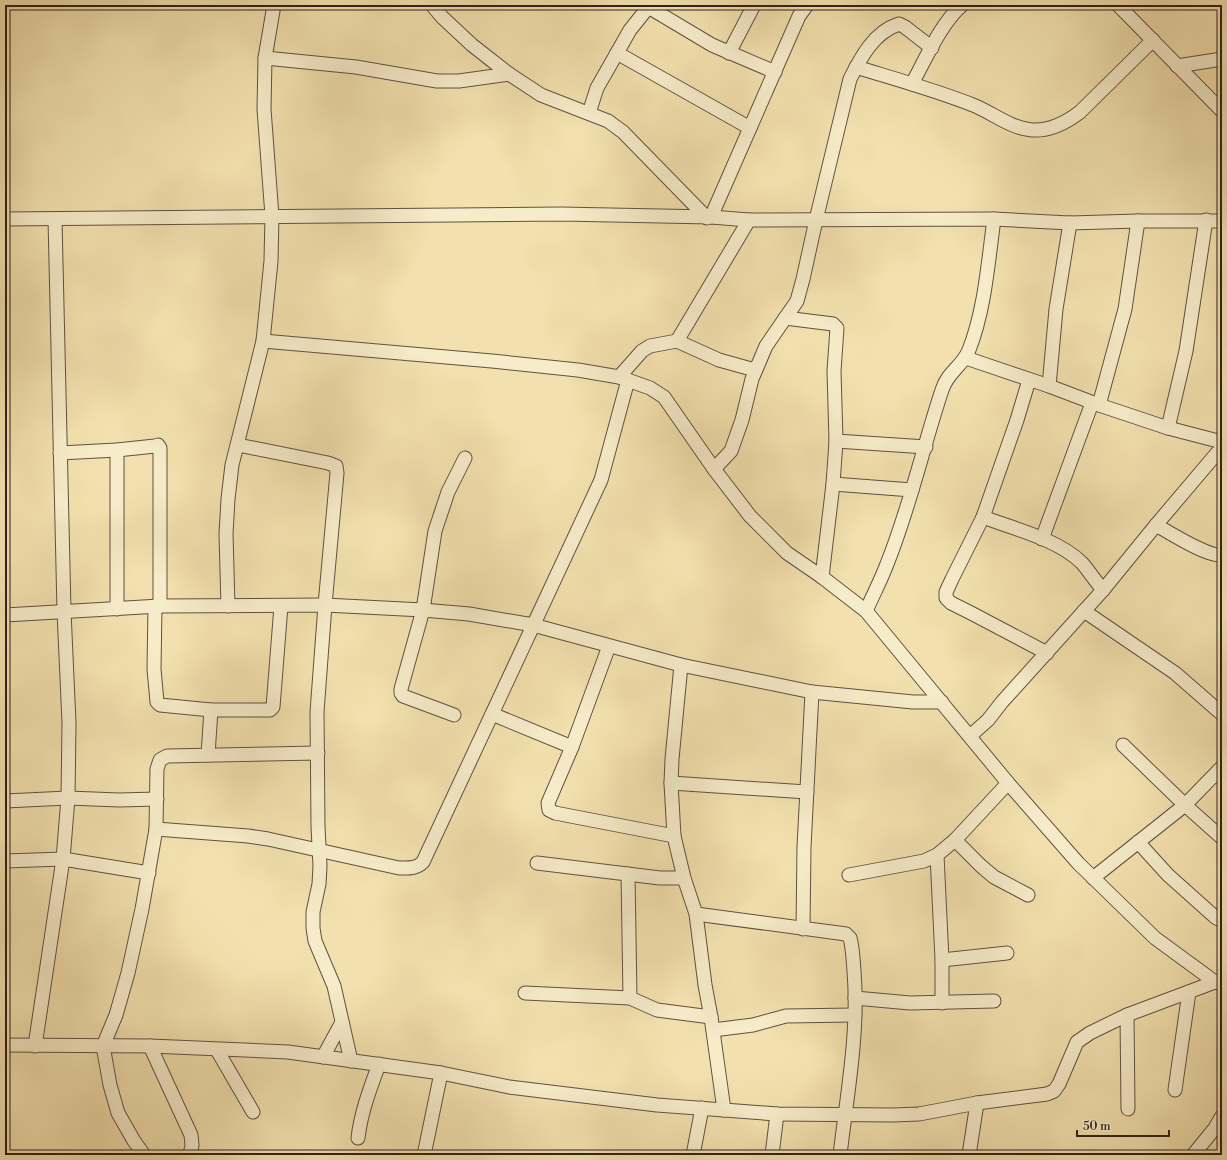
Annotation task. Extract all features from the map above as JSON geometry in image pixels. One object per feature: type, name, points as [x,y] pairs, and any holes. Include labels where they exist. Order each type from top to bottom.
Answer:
[{"type":"street","points":[[228,606],[226,534],[232,465],[263,340],[271,261],[272,216],[264,109],[265,58],[274,5]]},
{"type":"street","points":[[432,5],[442,17],[472,45],[509,74],[542,94],[608,121],[623,132],[709,217]]},
{"type":"street","points":[[729,53],[754,5]]},
{"type":"street","points":[[709,217],[799,16],[807,5]]},
{"type":"street","points":[[912,84],[932,48],[956,10],[962,5]]},
{"type":"street","points":[[1118,5],[1222,111]]},
{"type":"street","points":[[589,113],[597,88],[630,30],[648,6],[706,42],[775,72]]},
{"type":"street","points":[[714,469],[731,451],[742,420],[756,370],[766,346],[796,301],[803,278],[850,79],[856,67],[870,45],[879,35],[890,27],[899,24],[932,48]]},
{"type":"street","points":[[856,67],[947,95],[976,106],[1018,128],[1033,130],[1050,127],[1069,120],[1080,112],[1153,40]]},
{"type":"street","points":[[617,53],[750,128]]},
{"type":"street","points":[[265,58],[356,67],[437,81],[459,81],[509,74]]},
{"type":"street","points":[[1177,66],[1222,60]]},
{"type":"street","points":[[6,218],[54,219],[561,214],[709,217],[749,220],[994,220],[1070,223],[1206,220],[1222,221]]},
{"type":"street","points":[[35,1046],[63,859],[68,798],[69,723],[64,611],[54,219]]},
{"type":"street","points":[[677,341],[749,220]]},
{"type":"street","points":[[866,611],[887,563],[912,490],[926,447],[930,425],[945,380],[966,358],[974,337],[979,320],[987,277],[994,220]]},
{"type":"street","points":[[1168,428],[1186,351],[1206,220]]},
{"type":"street","points":[[1042,539],[1096,404],[1125,309],[1138,221]]},
{"type":"street","points":[[1049,386],[1056,309],[1070,223]]},
{"type":"street","points":[[785,318],[833,324],[837,328],[834,371],[836,440],[833,484],[822,577]]},
{"type":"street","points":[[263,340],[578,370],[623,379],[650,388],[664,397],[714,469],[750,516],[787,553],[822,577],[866,611],[1008,782],[1078,863],[1155,938],[1219,983]]},
{"type":"street","points":[[156,829],[248,836],[286,842],[399,868],[413,868],[424,862],[600,480],[623,379],[642,351],[650,346],[677,341],[719,360],[756,370]]},
{"type":"street","points":[[966,358],[1168,428],[1221,450],[1156,525],[1103,590],[1002,702],[988,720],[970,736]]},
{"type":"street","points":[[1029,380],[1017,420],[983,517],[946,592],[946,598],[951,604],[972,613],[1047,653]]},
{"type":"street","points":[[836,440],[926,447]]},
{"type":"street","points":[[238,445],[328,463],[336,466],[337,473],[325,605],[318,712],[320,866],[313,912],[313,928],[315,941],[334,986],[351,1060]]},
{"type":"street","points":[[60,453],[155,446],[160,448],[158,606],[154,669],[157,702],[160,705],[165,707],[211,710],[270,710],[273,707],[281,606]]},
{"type":"street","points":[[117,450],[117,609]]},
{"type":"street","points":[[454,715],[403,696],[401,689],[423,610],[435,531],[448,492],[465,458]]},
{"type":"street","points":[[833,484],[912,490]]},
{"type":"street","points":[[983,517],[1042,539],[1068,552],[1082,563],[1103,590]]},
{"type":"street","points":[[1156,525],[1208,553],[1218,556],[1222,555]]},
{"type":"street","points":[[5,615],[158,606],[325,605],[469,614],[533,625],[681,665],[812,692],[913,702],[942,702]]},
{"type":"street","points":[[1084,611],[1175,673],[1222,714]]},
{"type":"street","points":[[609,646],[572,747],[548,803],[549,810],[555,813],[674,836]]},
{"type":"street","points":[[681,665],[672,759],[671,784],[674,836],[684,878],[696,914],[724,1110]]},
{"type":"street","points":[[803,929],[804,846],[812,692]]},
{"type":"street","points":[[208,755],[211,710]]},
{"type":"street","points":[[492,714],[572,747]]},
{"type":"street","points":[[1123,745],[1185,805],[1222,838]]},
{"type":"street","points":[[144,1155],[118,1114],[110,1086],[103,1046],[116,1015],[128,973],[142,909],[156,829],[157,769],[160,760],[167,756],[237,756],[318,753]]},
{"type":"street","points":[[1093,878],[1185,805],[1222,767]]},
{"type":"street","points":[[849,876],[924,861],[937,855],[955,840],[1008,782]]},
{"type":"street","points":[[671,784],[807,792]]},
{"type":"street","points":[[5,801],[68,798],[119,800],[157,799]]},
{"type":"street","points":[[955,840],[994,877],[1028,895]]},
{"type":"street","points":[[1138,842],[1168,875],[1215,917],[1222,921]]},
{"type":"street","points":[[937,855],[942,960],[942,1003]]},
{"type":"street","points":[[5,861],[63,859],[149,873]]},
{"type":"street","points":[[537,863],[660,878],[684,878]]},
{"type":"street","points":[[628,874],[630,998]]},
{"type":"street","points":[[696,914],[846,934],[850,938],[855,1015],[840,1155]]},
{"type":"street","points":[[942,960],[1007,953]]},
{"type":"street","points":[[5,1045],[150,1046],[288,1052],[441,1073],[509,1087],[657,1105],[778,1114],[919,1114],[977,1103],[1047,1094],[1054,1091],[1059,1084],[1077,1042],[1090,1033],[1128,1015],[1189,992],[1219,983]]},
{"type":"street","points":[[1175,1090],[1189,992]]},
{"type":"street","points":[[525,993],[630,998],[657,1010],[711,1017]]},
{"type":"street","points":[[855,998],[910,1003],[994,1002]]},
{"type":"street","points":[[713,1030],[753,1025],[786,1016],[855,1015]]},
{"type":"street","points":[[1128,1015],[1128,1109]]},
{"type":"street","points":[[323,1057],[342,1022]]},
{"type":"street","points":[[150,1046],[191,1135],[192,1146],[190,1155]]},
{"type":"street","points":[[217,1050],[253,1112]]},
{"type":"street","points":[[358,1138],[364,1105],[379,1064]]},
{"type":"street","points":[[424,1155],[441,1073]]},
{"type":"street","points":[[969,1155],[977,1103]]},
{"type":"street","points":[[693,1155],[702,1108]]},
{"type":"street","points":[[772,1155],[778,1114]]},
{"type":"street","points":[[1193,1155],[1215,1128],[1222,1116]]}]
